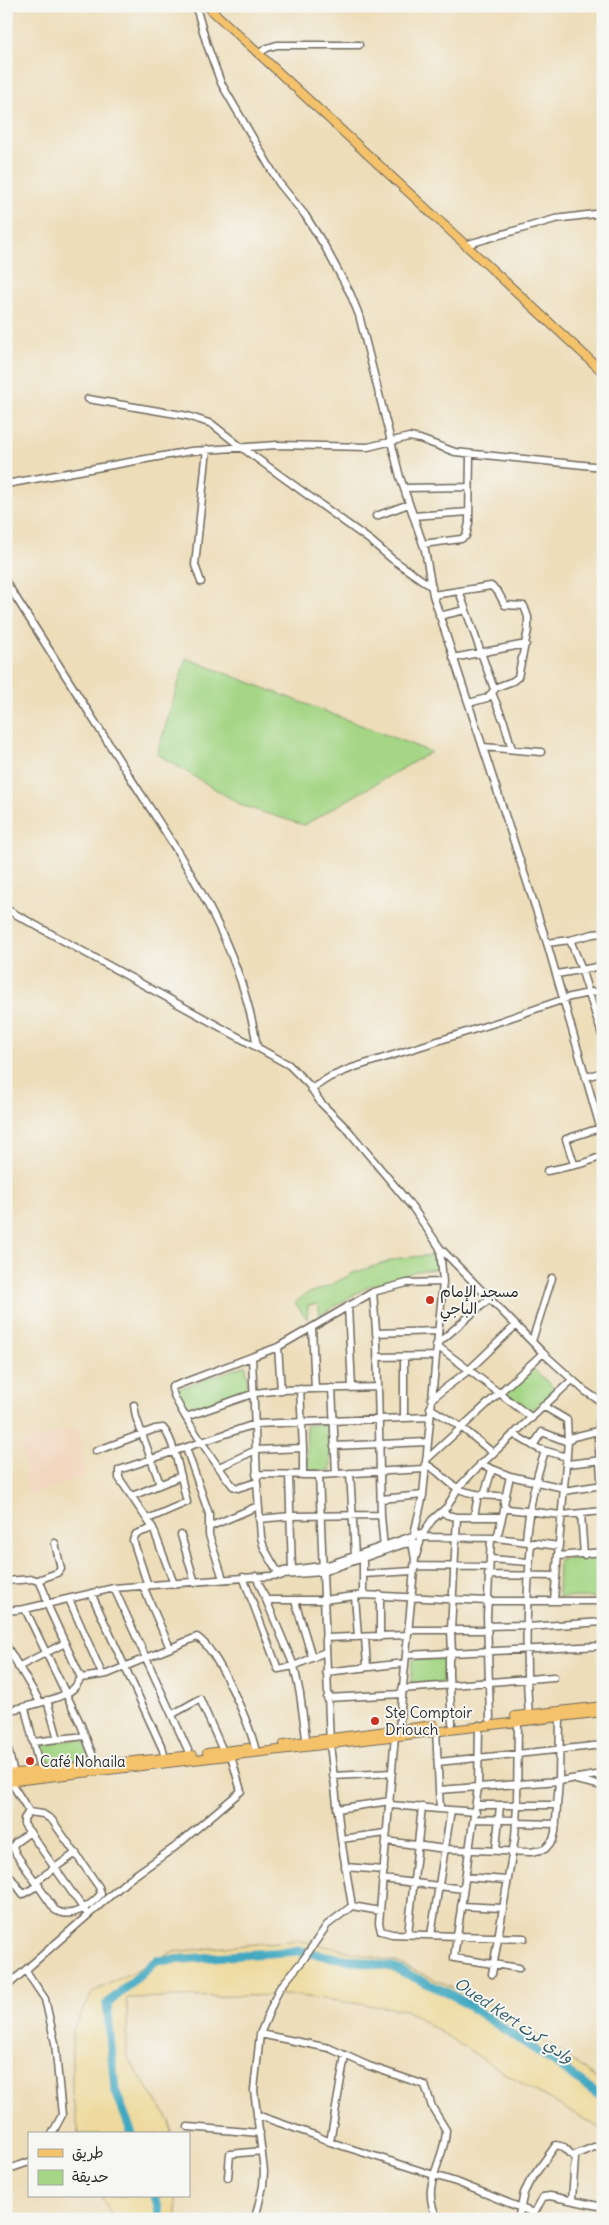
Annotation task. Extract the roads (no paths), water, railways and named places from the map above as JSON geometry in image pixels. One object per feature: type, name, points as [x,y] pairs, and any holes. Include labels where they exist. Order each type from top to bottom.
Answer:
[{"type":"main road","points":[[207,6],[603,372]]},
{"type":"main road","points":[[397,1732],[479,1726],[603,1706]]},
{"type":"main road","points":[[192,1758],[223,1751],[255,1750],[307,1744],[452,1723],[490,1719],[560,1717],[603,1712]]},
{"type":"main road","points":[[9,1778],[98,1767],[231,1756],[255,1750]]},
{"type":"street","points":[[196,7],[212,59],[229,97],[279,183],[305,216],[350,292],[365,333],[391,443],[423,544],[439,616],[469,702],[557,974],[603,1137]]},
{"type":"street","points":[[258,54],[267,48],[277,45],[359,45]]},
{"type":"street","points":[[465,245],[555,219],[603,213]]},
{"type":"street","points":[[88,399],[197,418],[218,427],[241,447],[432,586]]},
{"type":"street","points":[[6,484],[207,449],[306,445],[359,448],[414,437],[446,450],[470,454],[603,467]]},
{"type":"street","points":[[201,582],[195,565],[207,449]]},
{"type":"street","points":[[423,544],[464,538],[468,529],[470,454]]},
{"type":"street","points":[[404,488],[469,487]]},
{"type":"street","points":[[376,516],[409,504]]},
{"type":"street","points":[[414,516],[469,512]]},
{"type":"street","points":[[6,582],[191,873],[220,927],[245,990],[257,1046]]},
{"type":"street","points":[[433,595],[494,586],[505,605],[524,606],[528,617],[526,644],[516,679],[493,691],[484,700],[469,702]]},
{"type":"street","points":[[459,591],[512,748]]},
{"type":"street","points":[[439,616],[465,610]]},
{"type":"street","points":[[453,658],[526,644]]},
{"type":"street","points":[[483,747],[541,752]]},
{"type":"street","points":[[6,908],[289,1065],[321,1103],[348,1130],[413,1208],[440,1248],[543,1353],[572,1380],[602,1402],[599,1435],[603,1502]]},
{"type":"street","points":[[547,943],[603,933]]},
{"type":"street","points":[[570,940],[582,970],[603,1038]]},
{"type":"street","points":[[557,974],[603,966]]},
{"type":"street","points":[[311,1089],[330,1077],[352,1068],[564,999],[603,990]]},
{"type":"street","points":[[586,1076],[603,1072]]},
{"type":"street","points":[[574,1164],[566,1139],[600,1128]]},
{"type":"street","points":[[547,1171],[584,1163],[603,1156]]},
{"type":"street","points":[[440,1248],[443,1282],[423,1496],[416,1524],[418,1538],[386,1833],[380,1911],[381,1931],[387,1933],[457,1937],[524,1938]]},
{"type":"street","points":[[532,1341],[552,1278]]},
{"type":"street","points":[[257,1482],[235,1487],[219,1467],[186,1417],[172,1393],[172,1387],[278,1347],[373,1292],[407,1283],[443,1282]]},
{"type":"street","points":[[373,1292],[377,1358],[381,1515],[384,1549]]},
{"type":"street","points":[[436,1345],[489,1299]]},
{"type":"street","points":[[348,1306],[352,1388]]},
{"type":"street","points":[[431,1399],[469,1370],[515,1326]]},
{"type":"street","points":[[312,1328],[315,1389]]},
{"type":"street","points":[[376,1333],[437,1331]]},
{"type":"street","points":[[436,1345],[532,1418]]},
{"type":"street","points":[[278,1347],[280,1390]]},
{"type":"street","points":[[425,1464],[462,1427],[543,1353]]},
{"type":"street","points":[[377,1358],[436,1356]]},
{"type":"street","points":[[252,1357],[259,1519],[263,1544],[278,1575]]},
{"type":"street","points":[[404,1357],[404,1418]]},
{"type":"street","points":[[278,1575],[292,1570],[322,1570],[355,1555],[412,1543],[443,1512],[458,1488],[480,1464],[572,1380]]},
{"type":"street","points":[[186,1417],[254,1393],[300,1389],[378,1387]]},
{"type":"street","points":[[332,1388],[336,1474]]},
{"type":"street","points":[[300,1389],[303,1475]]},
{"type":"street","points":[[134,1405],[160,1484]]},
{"type":"street","points":[[544,1406],[567,1420],[567,1461],[554,1600]]},
{"type":"street","points":[[430,1408],[462,1427],[492,1452]]},
{"type":"street","points":[[174,1584],[153,1528],[119,1478],[118,1472],[124,1468],[255,1424],[429,1418]]},
{"type":"street","points":[[96,1451],[142,1433],[162,1428],[168,1435],[188,1502],[148,1519]]},
{"type":"street","points":[[533,1446],[542,1432],[568,1442]]},
{"type":"street","points":[[513,1434],[533,1446],[567,1461],[601,1461]]},
{"type":"street","points":[[568,1442],[574,1437],[599,1435]]},
{"type":"street","points":[[334,1446],[427,1442]]},
{"type":"street","points":[[186,1448],[209,1514],[208,1535],[223,1579]]},
{"type":"street","points":[[219,1467],[256,1450],[303,1448]]},
{"type":"street","points":[[529,1718],[527,1679],[528,1510],[545,1451]]},
{"type":"street","points":[[256,1474],[336,1474],[380,1471],[425,1464],[435,1469],[458,1488],[481,1495],[506,1497]]},
{"type":"street","points":[[480,1464],[510,1476],[564,1489],[602,1485]]},
{"type":"street","points":[[474,1517],[492,1470]]},
{"type":"street","points":[[350,1473],[355,1555]]},
{"type":"street","points":[[289,1475],[292,1570]]},
{"type":"street","points":[[319,1475],[329,1741],[341,1839],[352,1906]]},
{"type":"street","points":[[132,1496],[181,1476]]},
{"type":"street","points":[[490,1719],[487,1628],[488,1575],[494,1538],[502,1517],[510,1476]]},
{"type":"street","points":[[381,1499],[423,1496]]},
{"type":"street","points":[[209,1528],[258,1506]]},
{"type":"street","points":[[504,1506],[517,1511],[528,1510],[561,1515],[603,1511]]},
{"type":"street","points":[[443,1512],[447,1516],[457,1517],[502,1517]]},
{"type":"street","points":[[581,1514],[584,1555]]},
{"type":"street","points":[[259,1519],[291,1516],[381,1515]]},
{"type":"street","points":[[452,1723],[449,1658],[452,1654],[451,1630],[457,1517]]},
{"type":"street","points":[[153,1528],[136,1534],[134,1540],[146,1586],[170,1648]]},
{"type":"street","points":[[181,1535],[195,1583]]},
{"type":"street","points":[[6,1611],[47,1604],[114,1588],[195,1583],[322,1570],[363,1558],[418,1538],[494,1538],[559,1546]]},
{"type":"street","points":[[6,1581],[38,1580],[57,1573],[61,1569],[55,1543]]},
{"type":"street","points":[[412,1543],[414,1566]]},
{"type":"street","points":[[558,1556],[603,1552]]},
{"type":"street","points":[[363,1558],[363,1595]]},
{"type":"street","points":[[490,1558],[529,1562]]},
{"type":"street","points":[[363,1574],[414,1566],[489,1567]]},
{"type":"street","points":[[488,1575],[556,1576]]},
{"type":"street","points":[[256,1576],[268,1600],[294,1666],[307,1744]]},
{"type":"street","points":[[243,1577],[278,1669],[294,1666],[325,1652]]},
{"type":"street","points":[[38,1580],[81,1678]]},
{"type":"street","points":[[114,1588],[192,1758]]},
{"type":"street","points":[[91,1593],[159,1742],[165,1761]]},
{"type":"street","points":[[380,1595],[380,1636]]},
{"type":"street","points":[[268,1600],[323,1600],[380,1595],[487,1601],[603,1601]]},
{"type":"street","points":[[355,1596],[366,1666]]},
{"type":"street","points":[[69,1599],[102,1674]]},
{"type":"street","points":[[294,1601],[312,1657]]},
{"type":"street","points":[[25,1608],[98,1767]]},
{"type":"street","points":[[325,1638],[603,1622]]},
{"type":"street","points":[[6,1710],[25,1708],[64,1693],[74,1688],[81,1678],[124,1667],[194,1637],[202,1640],[231,1687],[255,1750]]},
{"type":"street","points":[[18,1667],[65,1644]]},
{"type":"street","points":[[6,1645],[18,1667],[43,1701],[58,1739]]},
{"type":"street","points":[[406,1655],[603,1646]]},
{"type":"street","points":[[326,1672],[405,1663]]},
{"type":"street","points":[[327,1698],[554,1677]]},
{"type":"street","points":[[173,1714],[200,1699],[223,1751]]},
{"type":"street","points":[[25,1708],[41,1774]]},
{"type":"street","points":[[386,1841],[445,1849],[537,1852],[546,1849],[553,1840],[556,1824],[560,1717]]},
{"type":"street","points":[[492,1974],[513,1851],[517,1806],[518,1721]]},
{"type":"street","points":[[479,1726],[477,1804],[454,1958],[519,1968]]},
{"type":"street","points":[[436,1730],[440,1809]]},
{"type":"street","points":[[33,1742],[85,1736]]},
{"type":"street","points":[[6,1741],[9,1778],[29,1812],[49,1818],[76,1853],[100,1890],[100,1894],[85,1912],[26,1971],[6,1987]]},
{"type":"street","points":[[438,1762],[603,1745]]},
{"type":"street","points":[[14,1845],[16,1854],[55,1910],[59,1913],[85,1912],[175,1846],[241,1791],[231,1756]]},
{"type":"street","points":[[333,1776],[392,1773]]},
{"type":"street","points":[[439,1790],[559,1781],[603,1774]]},
{"type":"street","points":[[573,1778],[603,1786]]},
{"type":"street","points":[[337,1810],[390,1803],[476,1812]]},
{"type":"street","points":[[477,1804],[557,1806]]},
{"type":"street","points":[[496,1850],[500,1805]]},
{"type":"street","points":[[408,1934],[422,1807]]},
{"type":"street","points":[[431,1935],[451,1810]]},
{"type":"street","points":[[29,1812],[24,1821],[30,1832],[85,1912]]},
{"type":"street","points":[[475,1819],[556,1824]]},
{"type":"street","points":[[6,1847],[14,1845],[30,1832]]},
{"type":"street","points":[[341,1839],[386,1833]]},
{"type":"street","points":[[6,1871],[23,1894],[76,1853]]},
{"type":"street","points":[[345,1867],[384,1870]]},
{"type":"street","points":[[465,1877],[507,1880]]},
{"type":"street","points":[[383,1879],[463,1889]]},
{"type":"street","points":[[255,2219],[263,2186],[262,2151],[254,2090],[260,2034],[280,1989],[303,1960],[326,1924],[352,1906],[380,1911]]},
{"type":"street","points":[[461,1906],[502,1908]]},
{"type":"street","points":[[26,1971],[45,1999],[55,2043],[62,2115],[53,2132]]},
{"type":"street","points":[[260,2034],[329,2048],[345,2056],[425,2085],[432,2107],[446,2130],[434,2175],[431,2204],[438,2219]]},
{"type":"street","points":[[330,2142],[345,2056]]},
{"type":"street","points":[[257,2115],[330,2142],[434,2175],[535,2212],[543,2197],[550,2196],[602,2205]]},
{"type":"street","points":[[188,2127],[260,2133]]},
{"type":"street","points":[[518,2219],[520,2207],[530,2181],[553,2147],[560,2145],[574,2155]]},
{"type":"street","points":[[574,2155],[594,2146],[603,2147]]},
{"type":"street","points":[[228,2177],[230,2154],[262,2151]]},
{"type":"street","points":[[572,2200],[574,2155]]},
{"type":"street","points":[[6,2170],[28,2162]]},
{"type":"waterway","name":"Oued Kert وادي كرت","points":[[131,2132],[115,2089],[107,2004],[156,1961],[297,1951],[392,1967],[454,1996],[554,2062],[603,2098]]},
{"type":"waterway","name":"Oued Kert وادي كرت","points":[[156,2198],[161,2219]]},
{"type":"place","name":"مسجد الإمام الباجي","points":[[430,1300]]},
{"type":"place","name":"Ste Comptoir Driouch","points":[[375,1721]]},
{"type":"place","name":"Café Nohaila","points":[[30,1761]]}]
